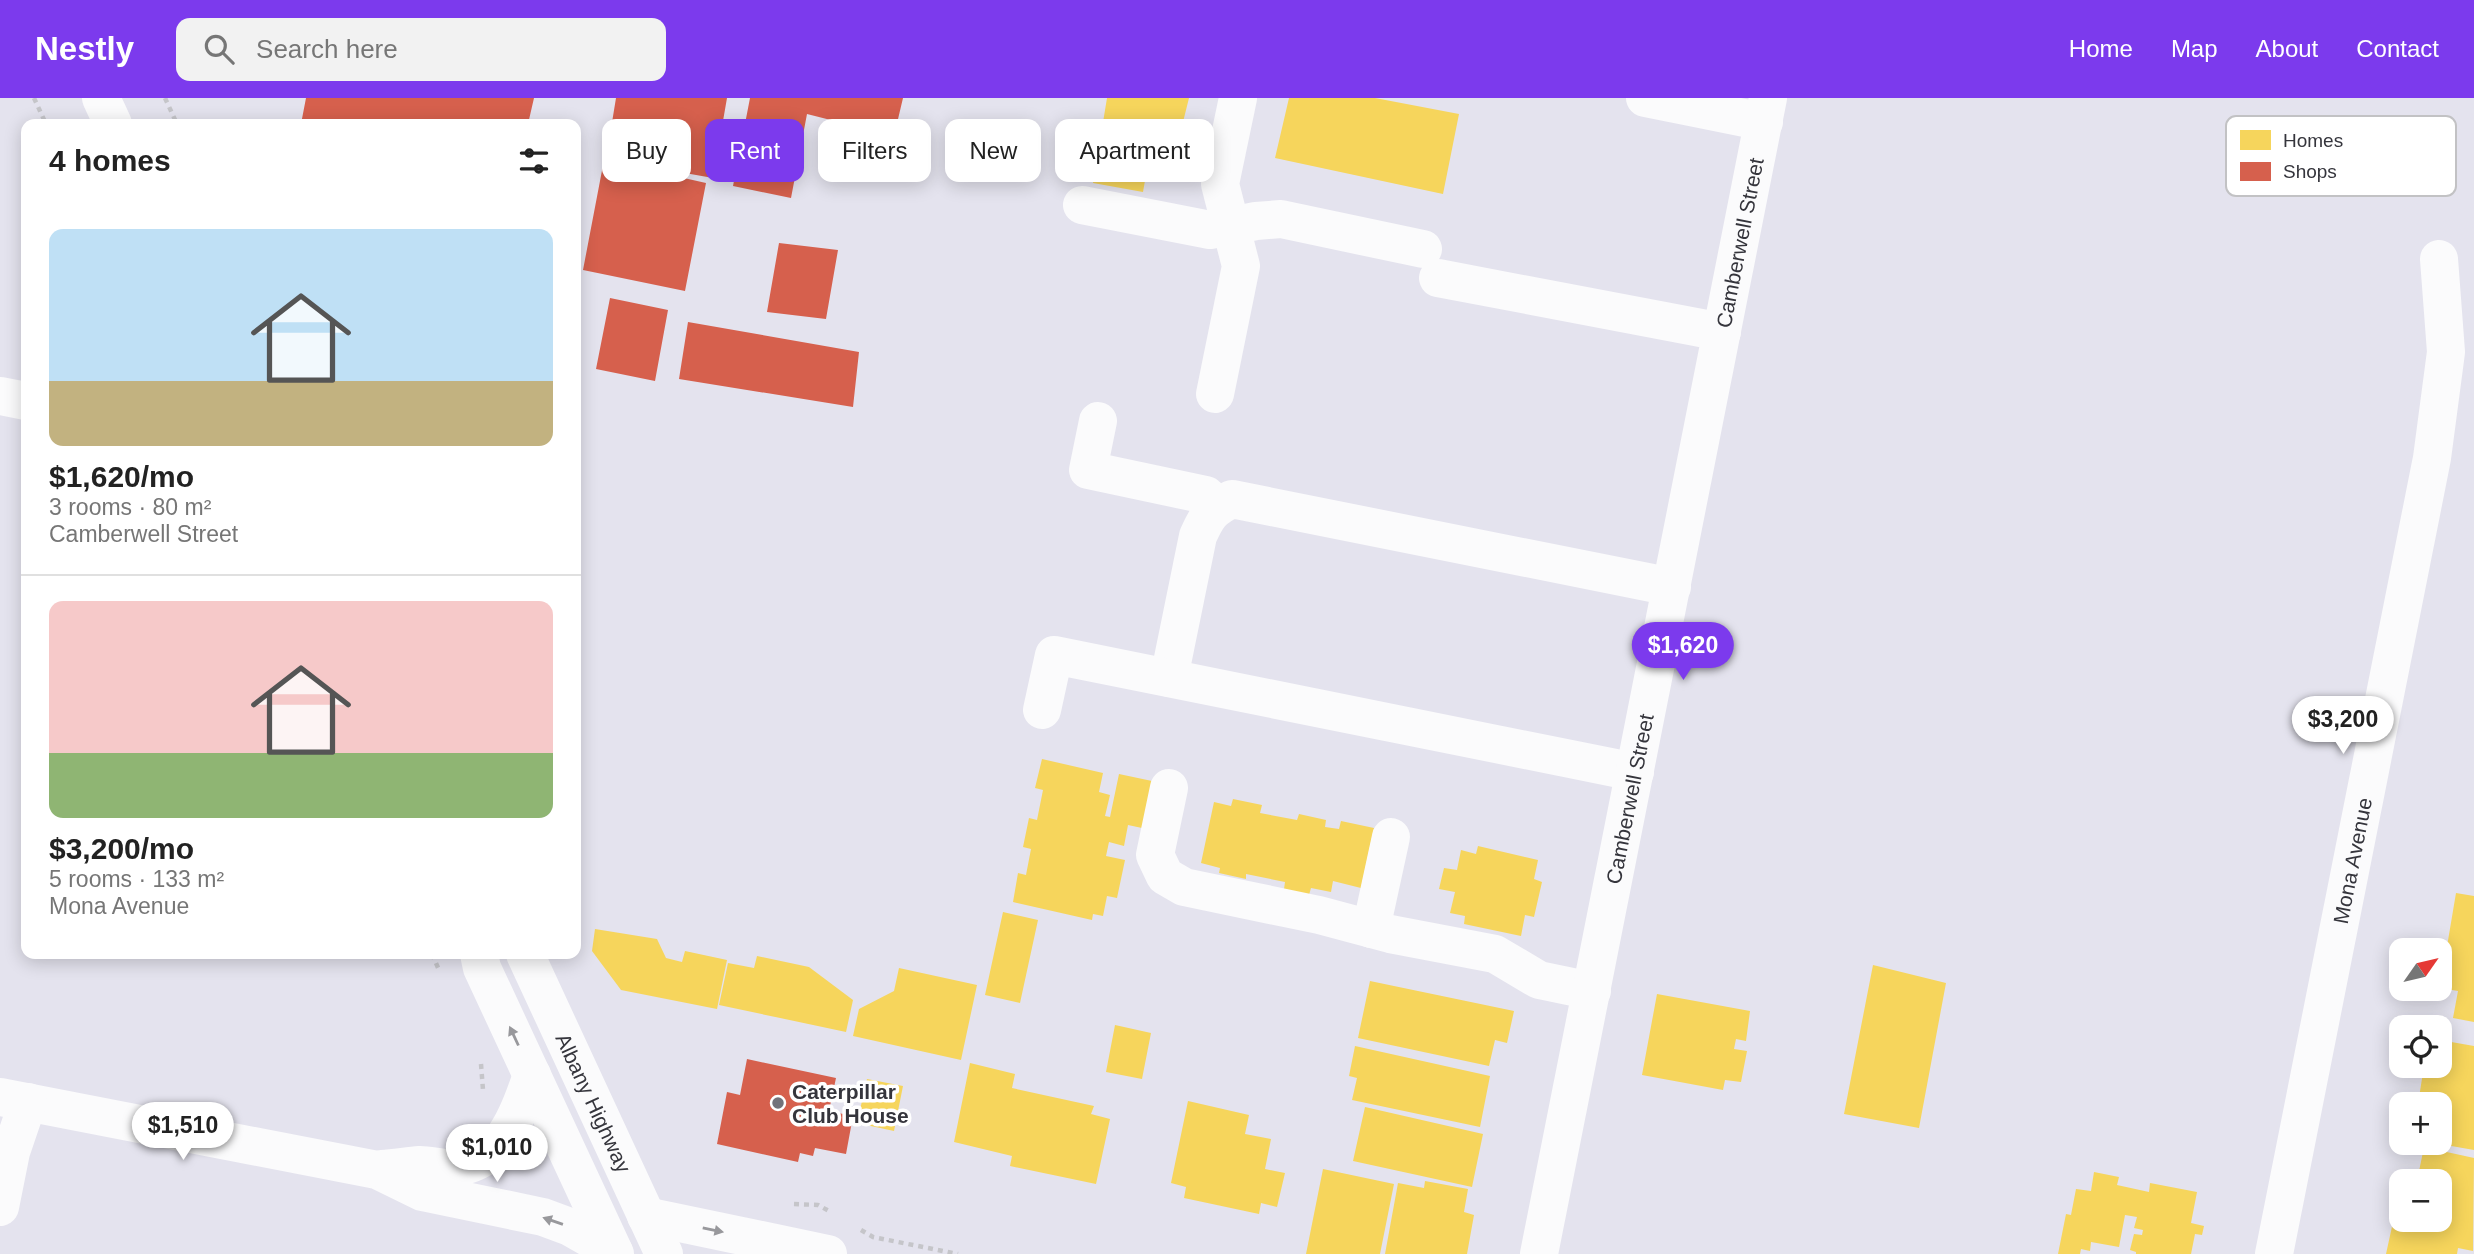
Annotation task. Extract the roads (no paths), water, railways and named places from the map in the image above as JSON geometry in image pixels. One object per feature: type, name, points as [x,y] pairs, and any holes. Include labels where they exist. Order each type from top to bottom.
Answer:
[{"type":"main road","points":[[101,98],[111,119]]},
{"type":"main road","points":[[1215,394],[1241,266],[1220,184],[1238,98]]},
{"type":"main road","points":[[1645,98],[1766,110]]},
{"type":"main road","name":"Camberwell Street","points":[[1539,1254],[1766,110]]},
{"type":"main road","points":[[1082,205],[1210,230],[1281,219],[1430,264],[1722,332]]},
{"type":"main road","name":"Mona Avenue","points":[[2274,1254],[2432,458],[2446,352],[2439,259]]},
{"type":"main road","points":[[0,396],[21,400]]},
{"type":"main road","points":[[1098,421],[1088,470],[1206,495],[1216,507]]},
{"type":"main road","points":[[1169,678],[1198,536],[1206,519],[1216,507],[1232,499],[1672,587]]},
{"type":"main road","points":[[1042,710],[1054,655],[1635,772]]},
{"type":"main road","points":[[1169,788],[1155,855],[1165,876],[1184,887],[1320,915],[1390,934],[1495,954],[1539,980],[1591,991]]},
{"type":"main road","points":[[1371,929],[1391,837]]},
{"type":"main road","name":"Albany Highway","points":[[480,959],[614,1253]]},
{"type":"main road","name":"Albany Highway","points":[[527,959],[664,1254]]},
{"type":"main road","points":[[377,1170],[422,1165],[450,1169],[468,1166],[480,1160],[492,1152],[508,1131],[520,1109],[532,1075]]},
{"type":"main road","points":[[0,1207],[11,1152],[14,1099],[377,1170],[422,1192],[531,1214],[561,1223],[614,1253]]},
{"type":"main road","points":[[646,1216],[828,1254]]},
{"type":"place","name":"Caterpillar Club House","points":[[778,1103]]}]
